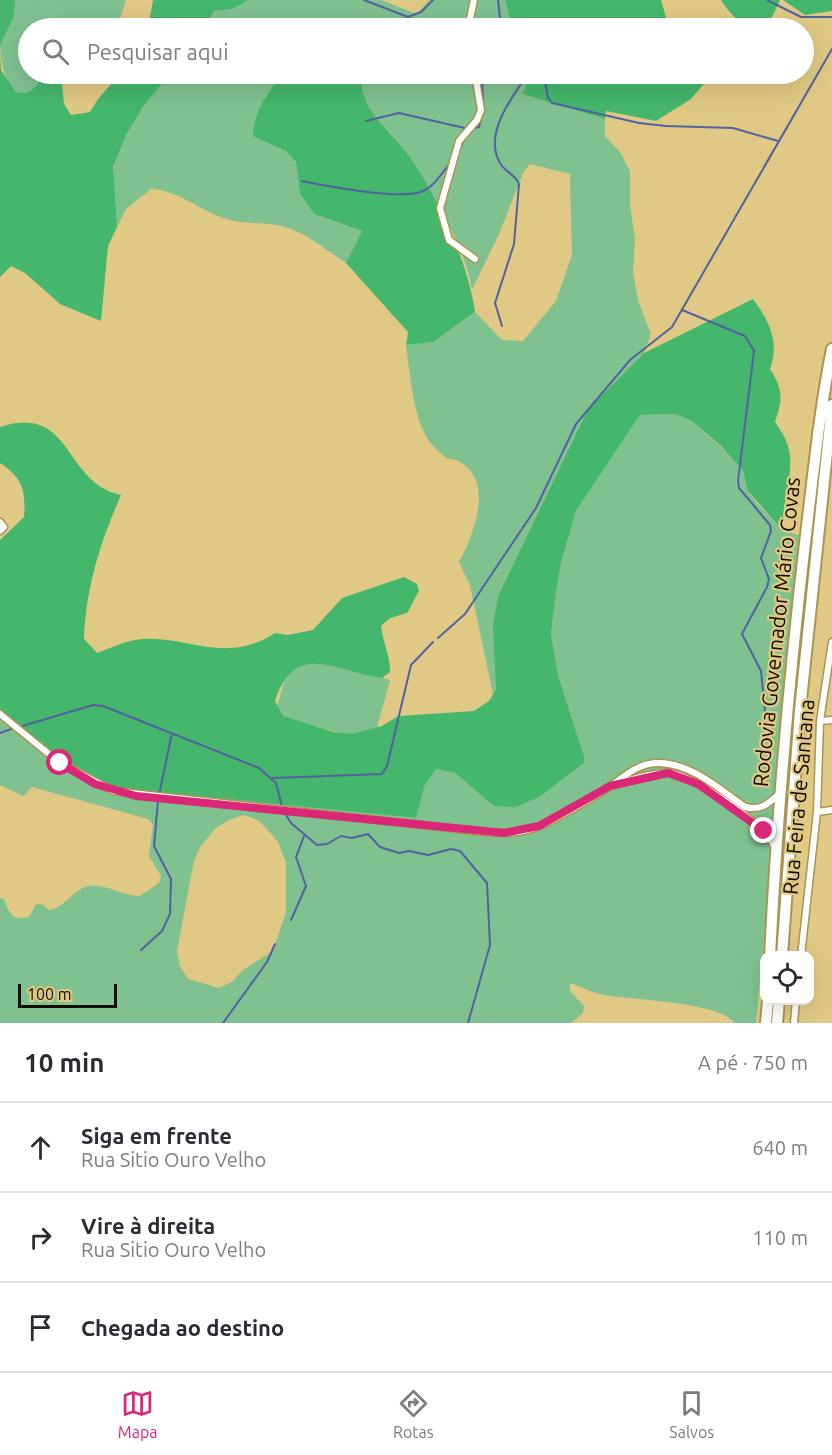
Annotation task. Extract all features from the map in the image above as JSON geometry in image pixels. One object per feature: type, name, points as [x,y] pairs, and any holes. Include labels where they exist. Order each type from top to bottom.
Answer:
[{"type":"main road","name":"Rodovia Governador Mário Covas","points":[[770,951],[779,794],[805,540],[820,416],[832,349]]},
{"type":"main road","name":"Rodovia Governador Mário Covas","points":[[782,951],[800,710],[832,405]]},
{"type":"main road","points":[[766,1023],[768,1005]]},
{"type":"main road","points":[[777,1023],[779,1005]]},
{"type":"street","points":[[470,18],[474,0]]},
{"type":"street","points":[[475,259],[448,240],[440,208],[459,141],[477,120],[480,110],[476,84]]},
{"type":"street","name":"Rua Feira de Santana","points":[[802,951],[817,812],[820,721],[832,642]]},
{"type":"street","points":[[0,714],[46,753],[76,774],[113,791],[136,796],[504,833],[539,826],[610,786],[640,765],[659,762],[674,765],[695,774],[745,807],[753,809],[766,806],[779,794]]},
{"type":"street","points":[[820,721],[832,720]]},
{"type":"street","points":[[610,786],[660,773],[682,776],[708,790],[758,826],[769,836],[776,852]]},
{"type":"street","points":[[817,812],[832,810]]},
{"type":"street","points":[[794,1023],[796,1005]]},
{"type":"green space","points":[[0,0],[15,0],[14,16],[0,45]]},
{"type":"green space","points":[[15,0],[126,0],[120,18],[18,18],[18,84],[38,84],[30,92],[22,94],[16,92],[11,86],[0,52],[0,45]]},
{"type":"green space","points":[[153,0],[249,0],[232,9],[214,11],[210,18],[150,18]]},
{"type":"green space","points":[[249,0],[381,0],[417,14],[429,0],[505,0],[510,18],[210,18],[214,11],[232,9]]},
{"type":"green space","points":[[505,0],[661,0],[666,18],[510,18]]},
{"type":"green space","points":[[721,0],[780,0],[772,18],[736,18]]},
{"type":"green space","points":[[783,0],[832,0],[832,11],[805,15]]},
{"type":"green space","points":[[0,53],[1,70],[16,92],[26,93],[37,84],[62,84],[64,104],[71,115],[90,112],[111,84],[162,84],[143,107],[126,135],[113,167],[117,227],[108,246],[101,321],[60,304],[25,273],[11,266],[0,277]]},
{"type":"green space","points":[[162,84],[275,84],[265,96],[257,136],[286,151],[296,162],[300,194],[314,214],[362,231],[346,263],[308,237],[291,229],[227,219],[161,190],[151,189],[126,209],[117,227],[114,166],[129,128]]},
{"type":"green space","points":[[275,84],[362,84],[371,110],[410,157],[451,232],[466,273],[475,312],[433,342],[406,345],[408,332],[346,263],[362,231],[314,214],[300,194],[296,162],[286,151],[253,136],[262,102]]},
{"type":"green space","points":[[362,84],[527,84],[522,94],[605,119],[605,136],[620,152],[630,171],[630,205],[635,239],[633,272],[638,301],[651,334],[644,353],[588,409],[498,596],[495,631],[496,689],[493,694],[470,585],[459,562],[475,524],[479,496],[477,482],[471,471],[458,461],[447,458],[425,434],[414,402],[406,345],[433,342],[475,312],[502,340],[523,341],[556,301],[572,255],[570,174],[530,164],[523,173],[499,234],[472,290],[463,257],[448,222],[411,159],[378,121]]},
{"type":"green space","points":[[527,84],[704,84],[691,99],[656,121],[606,111],[605,119],[522,94]]},
{"type":"green space","points":[[753,299],[768,323],[773,340],[773,359],[770,369],[780,394],[775,422],[787,442],[790,456],[783,531],[748,491],[743,471],[720,445],[692,421],[675,414],[640,415],[576,511],[561,563],[551,634],[558,675],[584,756],[584,763],[541,796],[516,807],[494,806],[455,773],[436,769],[425,785],[416,818],[109,787],[56,760],[0,712],[0,540],[24,517],[24,508],[23,492],[18,480],[0,463],[0,427],[24,423],[42,426],[55,435],[88,476],[102,488],[121,495],[95,566],[85,620],[84,639],[97,653],[142,639],[176,641],[208,647],[240,647],[275,633],[288,635],[313,630],[342,598],[404,577],[417,584],[419,591],[407,613],[390,618],[381,626],[390,672],[382,678],[319,664],[306,665],[294,670],[283,682],[275,701],[283,716],[334,732],[352,734],[382,726],[398,716],[474,711],[489,701],[496,689],[493,626],[498,596],[588,409],[644,353]]},
{"type":"green space","points":[[675,414],[692,421],[720,446],[743,471],[748,491],[756,502],[783,531],[802,536],[763,951],[760,951],[756,1023],[734,1023],[726,1016],[712,1010],[605,995],[570,983],[570,991],[584,1006],[583,1013],[571,1023],[0,1023],[0,898],[4,899],[12,915],[23,918],[29,917],[36,904],[43,905],[49,910],[55,909],[78,891],[89,886],[101,886],[140,896],[159,883],[161,876],[149,856],[153,825],[148,819],[32,787],[23,796],[0,785],[0,712],[254,801],[416,818],[425,785],[436,769],[455,773],[476,791],[541,796],[584,763],[584,756],[558,675],[551,634],[561,563],[576,511],[640,415]],"holes":[[[244,815],[258,820],[278,842],[286,863],[286,912],[273,951],[243,970],[232,982],[219,988],[188,979],[180,966],[177,951],[194,861],[200,847],[216,828]]]},
{"type":"green space","points":[[292,652],[390,680],[373,742],[275,715]]},
{"type":"waterway","points":[[364,0],[408,17],[421,12],[433,0]]},
{"type":"waterway","points":[[498,0],[500,18]]},
{"type":"waterway","points":[[767,0],[801,17],[832,17]]},
{"type":"waterway","points":[[814,80],[832,49]]},
{"type":"waterway","points":[[482,84],[483,103]]},
{"type":"waterway","points":[[502,326],[495,303],[514,244],[519,184],[500,163],[495,140],[502,116],[521,84]]},
{"type":"waterway","points":[[545,84],[548,98],[552,103],[639,123],[733,128],[778,141]]},
{"type":"waterway","points":[[438,638],[465,614],[536,508],[576,424],[630,360],[672,327],[812,84]]},
{"type":"waterway","points":[[366,121],[399,113],[469,129],[479,127],[482,115]]},
{"type":"waterway","points":[[459,151],[465,137]]},
{"type":"waterway","points":[[302,181],[364,192],[413,194],[431,186],[452,161]]},
{"type":"waterway","points":[[682,310],[745,336],[754,351],[738,481],[739,488],[770,525],[771,531],[761,558],[769,579],[742,634],[761,671],[766,722]]},
{"type":"waterway","points":[[273,778],[382,774],[387,766],[411,665],[433,642]]},
{"type":"waterway","points":[[19,727],[93,705],[103,706],[259,768],[276,783],[282,807]]},
{"type":"waterway","points":[[0,733],[14,728]]},
{"type":"waterway","points":[[159,795],[172,733]]},
{"type":"waterway","points":[[141,950],[162,931],[170,914],[171,879],[154,846],[158,800]]},
{"type":"waterway","points":[[284,812],[291,823],[317,845],[327,844],[341,836],[352,838],[368,834],[380,847],[399,853],[409,851],[428,855],[451,849],[460,851],[487,883],[490,945],[468,1023]]},
{"type":"waterway","points":[[291,920],[306,886],[296,857],[304,836]]},
{"type":"waterway","points":[[223,1023],[267,962],[275,944]]},
{"type":"route","points":[[60,763],[95,784],[136,796],[504,833],[539,826],[610,786],[668,773],[682,776],[708,790],[764,831]]}]
